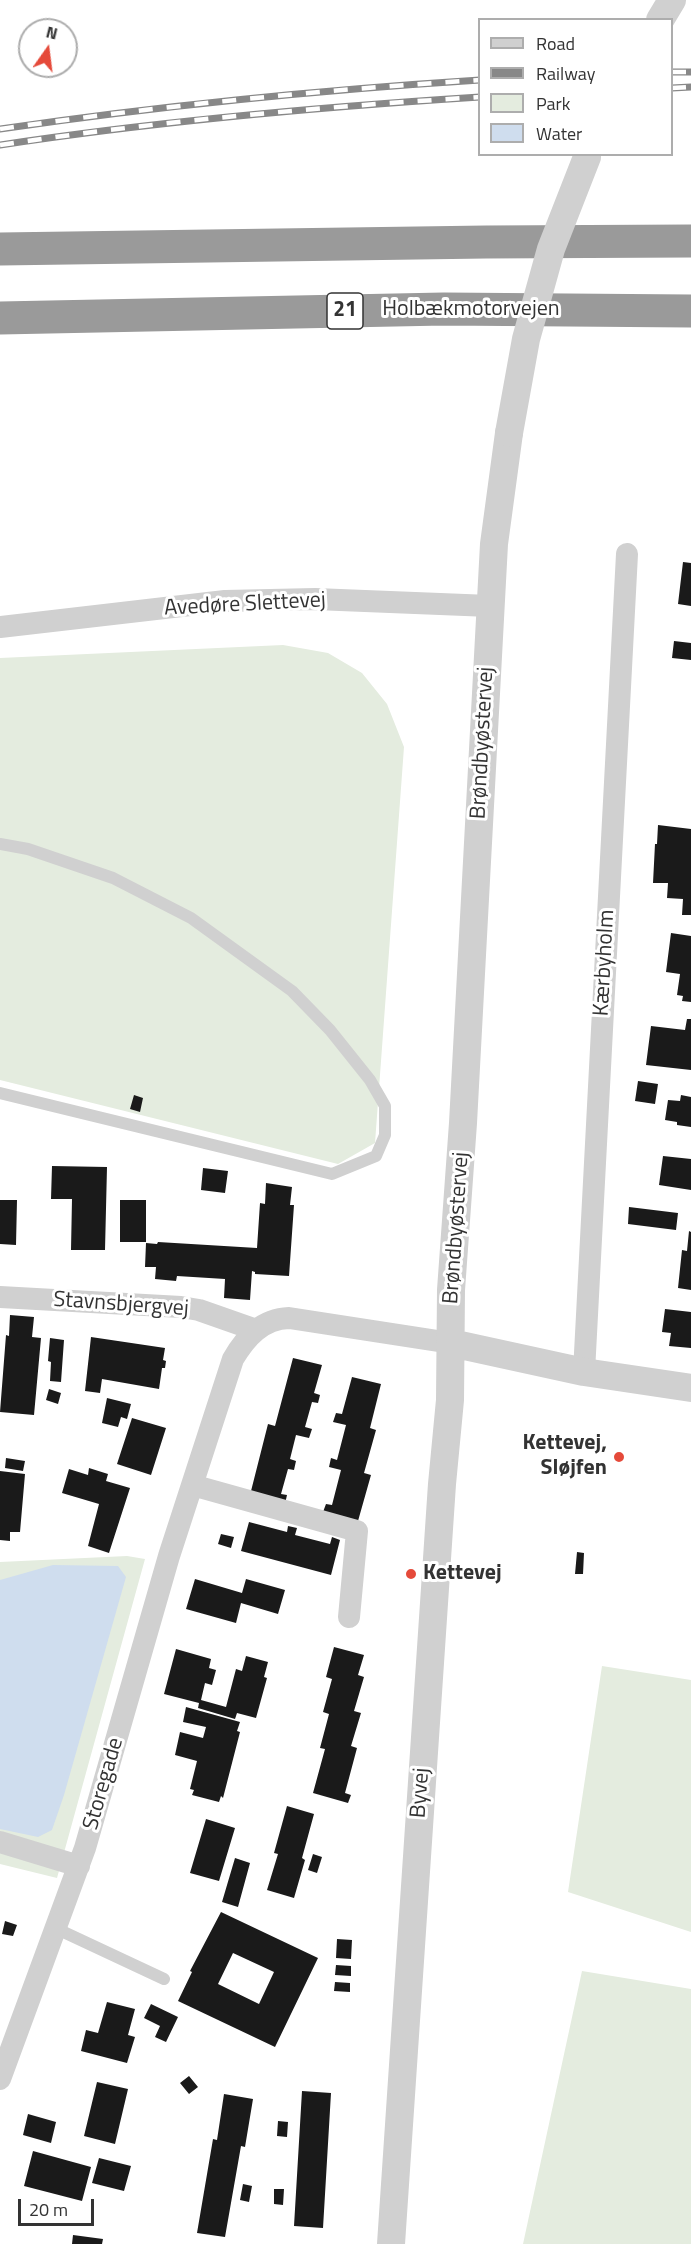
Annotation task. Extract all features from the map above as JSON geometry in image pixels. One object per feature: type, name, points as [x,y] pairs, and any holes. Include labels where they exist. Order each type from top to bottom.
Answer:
[{"type":"highway","points":[[0,249],[691,241]]},
{"type":"highway","name":"Holbækmotorvejen","points":[[0,318],[444,309],[691,311]]},
{"type":"street","points":[[661,18],[672,0]]},
{"type":"street","name":"Brøndbyøstervej","points":[[451,1343],[451,1290],[463,1123],[494,543],[509,433],[526,339],[551,249],[588,156]]},
{"type":"street","name":"Kærbyholm","points":[[584,1372],[627,554]]},
{"type":"street","name":"Avedøre Slettevej","points":[[0,627],[225,601],[315,599],[490,606]]},
{"type":"street","name":"Stavnsbjergvej","points":[[0,1297],[181,1307],[199,1310],[256,1330]]},
{"type":"street","points":[[256,1330],[278,1319],[289,1318],[451,1343],[584,1372],[691,1389]]},
{"type":"street","name":"Storegade","points":[[0,2079],[79,1866],[192,1485],[233,1359],[243,1343],[256,1330]]},
{"type":"street","name":"Byvej","points":[[391,2244],[442,1484],[450,1400],[451,1343]]},
{"type":"street","points":[[192,1485],[357,1531],[349,1617]]},
{"type":"street","points":[[0,1842],[79,1866]]},
{"type":"lane","points":[[0,844],[28,849],[113,878],[191,918],[292,991],[330,1030],[370,1080],[385,1106],[385,1135],[376,1156],[332,1174],[0,1093]]},
{"type":"lane","points":[[55,1928],[164,1979]]},
{"type":"green space","points":[[283,645],[328,653],[362,673],[387,704],[404,747],[375,1143],[338,1164],[0,1080],[0,658]]},
{"type":"green space","points":[[127,1556],[145,1559],[57,1878],[0,1864],[0,1562]]},
{"type":"green space","points":[[602,1666],[691,1680],[691,1932],[568,1892]]},
{"type":"green space","points":[[582,1971],[691,1989],[691,2244],[523,2244]]},
{"type":"water","points":[[53,1565],[118,1566],[126,1577],[64,1795],[52,1830],[38,1837],[0,1829],[0,1580]]},
{"type":"building","points":[[683,562],[691,563],[691,606],[678,604]]},
{"type":"building","points":[[674,641],[691,643],[691,660],[672,658]]},
{"type":"building","points":[[658,825],[691,829],[691,915],[682,915],[683,899],[667,898],[668,883],[653,883]]},
{"type":"building","points":[[671,933],[691,936],[691,1002],[682,1001],[683,996],[677,995],[680,974],[666,972]]},
{"type":"building","points":[[687,1019],[691,1019],[691,1070],[646,1065],[651,1026],[685,1030]]},
{"type":"building","points":[[638,1081],[658,1084],[655,1104],[635,1101]]},
{"type":"building","points":[[134,1095],[143,1098],[140,1112],[130,1109]]},
{"type":"building","points":[[681,1095],[691,1097],[691,1127],[665,1120],[668,1100],[680,1101]]},
{"type":"building","points":[[663,1156],[691,1159],[691,1190],[659,1185]]},
{"type":"building","points":[[52,1166],[107,1167],[105,1250],[71,1250],[72,1199],[51,1199]]},
{"type":"building","points":[[203,1168],[228,1171],[225,1193],[201,1190]]},
{"type":"building","points":[[266,1183],[292,1187],[290,1205],[294,1205],[289,1276],[255,1274],[252,1271],[250,1300],[224,1298],[225,1279],[177,1276],[176,1281],[155,1279],[156,1267],[145,1267],[146,1243],[257,1248],[260,1203],[265,1204]]},
{"type":"building","points":[[0,1200],[17,1200],[16,1245],[0,1244]]},
{"type":"building","points":[[120,1200],[146,1200],[146,1242],[120,1242]]},
{"type":"building","points":[[629,1207],[678,1213],[676,1230],[628,1224]]},
{"type":"building","points":[[689,1231],[691,1232],[691,1290],[678,1288],[682,1250],[687,1251]]},
{"type":"building","points":[[665,1309],[691,1312],[691,1348],[669,1346],[671,1333],[662,1332]]},
{"type":"building","points":[[10,1315],[34,1317],[32,1337],[41,1338],[34,1415],[0,1412],[6,1335],[9,1336]]},
{"type":"building","points":[[91,1337],[165,1348],[163,1360],[166,1361],[165,1368],[162,1368],[159,1389],[102,1379],[100,1393],[85,1391]]},
{"type":"building","points":[[50,1338],[64,1340],[61,1382],[50,1381],[51,1362],[48,1361]]},
{"type":"building","points":[[293,1358],[322,1365],[314,1393],[320,1395],[318,1403],[312,1402],[305,1427],[312,1429],[309,1438],[296,1435],[290,1459],[296,1461],[294,1470],[288,1469],[281,1494],[287,1495],[285,1504],[250,1495],[268,1424],[275,1426]]},
{"type":"building","points":[[352,1377],[381,1384],[370,1428],[376,1430],[364,1473],[371,1475],[358,1521],[323,1512],[326,1504],[332,1505],[341,1470],[329,1467],[331,1458],[337,1460],[346,1425],[333,1422],[336,1413],[342,1414]]},
{"type":"building","points":[[49,1389],[61,1393],[58,1404],[46,1400]]},
{"type":"building","points":[[107,1398],[131,1404],[127,1419],[121,1417],[118,1427],[102,1423]]},
{"type":"building","points":[[132,1418],[166,1428],[151,1475],[117,1464]]},
{"type":"building","points":[[6,1458],[25,1461],[23,1471],[5,1468]]},
{"type":"building","points":[[89,1468],[108,1474],[106,1481],[130,1488],[109,1553],[88,1546],[99,1504],[62,1493],[69,1469],[88,1475]]},
{"type":"building","points":[[0,1471],[25,1474],[20,1532],[10,1532],[10,1541],[0,1540]]},
{"type":"building","points":[[249,1522],[287,1532],[288,1526],[297,1528],[295,1535],[330,1544],[332,1537],[340,1540],[331,1575],[241,1551]]},
{"type":"building","points":[[221,1534],[234,1537],[231,1548],[218,1544]]},
{"type":"building","points":[[577,1552],[584,1553],[583,1574],[575,1574]]},
{"type":"building","points":[[195,1579],[242,1593],[246,1579],[285,1590],[278,1614],[241,1603],[236,1623],[186,1609]]},
{"type":"building","points":[[334,1647],[364,1655],[358,1675],[364,1677],[354,1711],[361,1713],[351,1746],[357,1748],[345,1793],[351,1795],[348,1803],[313,1793],[325,1749],[320,1748],[329,1714],[323,1712],[332,1679],[326,1677]]},
{"type":"building","points":[[176,1649],[211,1659],[209,1668],[216,1670],[212,1685],[205,1683],[201,1700],[226,1707],[236,1669],[242,1671],[246,1656],[268,1662],[264,1677],[267,1678],[256,1718],[237,1713],[235,1719],[198,1708],[199,1703],[164,1694]]},
{"type":"building","points":[[186,1707],[240,1722],[237,1731],[240,1732],[223,1798],[221,1796],[219,1802],[192,1795],[194,1790],[190,1789],[197,1761],[175,1755],[180,1732],[203,1738],[206,1727],[183,1722]]},
{"type":"building","points":[[287,1806],[314,1814],[302,1858],[305,1860],[294,1898],[267,1890],[278,1854],[274,1853]]},
{"type":"building","points":[[206,1819],[235,1828],[219,1881],[190,1873]]},
{"type":"building","points":[[313,1854],[322,1857],[317,1873],[308,1870]]},
{"type":"building","points":[[235,1858],[250,1863],[238,1907],[222,1902]]},
{"type":"building","points":[[221,1912],[318,1958],[275,2047],[178,2001],[192,1972],[190,1971]],"holes":[[[233,1953],[274,1972],[259,2004],[218,1984]]]},
{"type":"building","points":[[5,1921],[17,1925],[13,1936],[2,1934]]},
{"type":"building","points":[[337,1939],[352,1940],[351,1959],[336,1958]]},
{"type":"building","points":[[336,1965],[351,1966],[351,1976],[335,1975]]},
{"type":"building","points":[[335,1982],[350,1983],[350,1992],[334,1991]]},
{"type":"building","points":[[107,2002],[135,2009],[128,2035],[135,2037],[127,2063],[81,2051],[86,2030],[98,2033]]},
{"type":"building","points":[[151,2004],[178,2017],[166,2042],[155,2037],[160,2026],[144,2018]]},
{"type":"building","points":[[189,2076],[198,2087],[189,2094],[180,2083]]},
{"type":"building","points":[[97,2082],[128,2089],[115,2144],[84,2136]]},
{"type":"building","points":[[302,2091],[331,2093],[323,2228],[294,2226]]},
{"type":"building","points":[[224,2094],[253,2099],[245,2147],[241,2146],[225,2237],[197,2233],[213,2139],[217,2140]]},
{"type":"building","points":[[28,2114],[56,2122],[51,2143],[23,2135]]},
{"type":"building","points":[[278,2121],[288,2122],[287,2137],[277,2136]]},
{"type":"building","points":[[33,2151],[91,2167],[82,2201],[24,2186]]},
{"type":"building","points":[[99,2158],[131,2166],[124,2191],[92,2183]]},
{"type":"building","points":[[243,2184],[252,2186],[249,2202],[240,2200]]},
{"type":"building","points":[[274,2189],[284,2189],[283,2205],[274,2204]]},
{"type":"building","points":[[73,2235],[103,2239],[102,2244],[72,2244]]},
{"type":"railway","points":[[673,72],[691,72]]},
{"type":"railway","points":[[0,129],[239,100],[478,80]]},
{"type":"railway","points":[[673,88],[691,87]]},
{"type":"railway","points":[[0,145],[239,116],[478,97]]},
{"type":"place","name":"Kettevej, Sløjfen","points":[[619,1457]]},
{"type":"place","name":"Kettevej","points":[[411,1574]]}]
